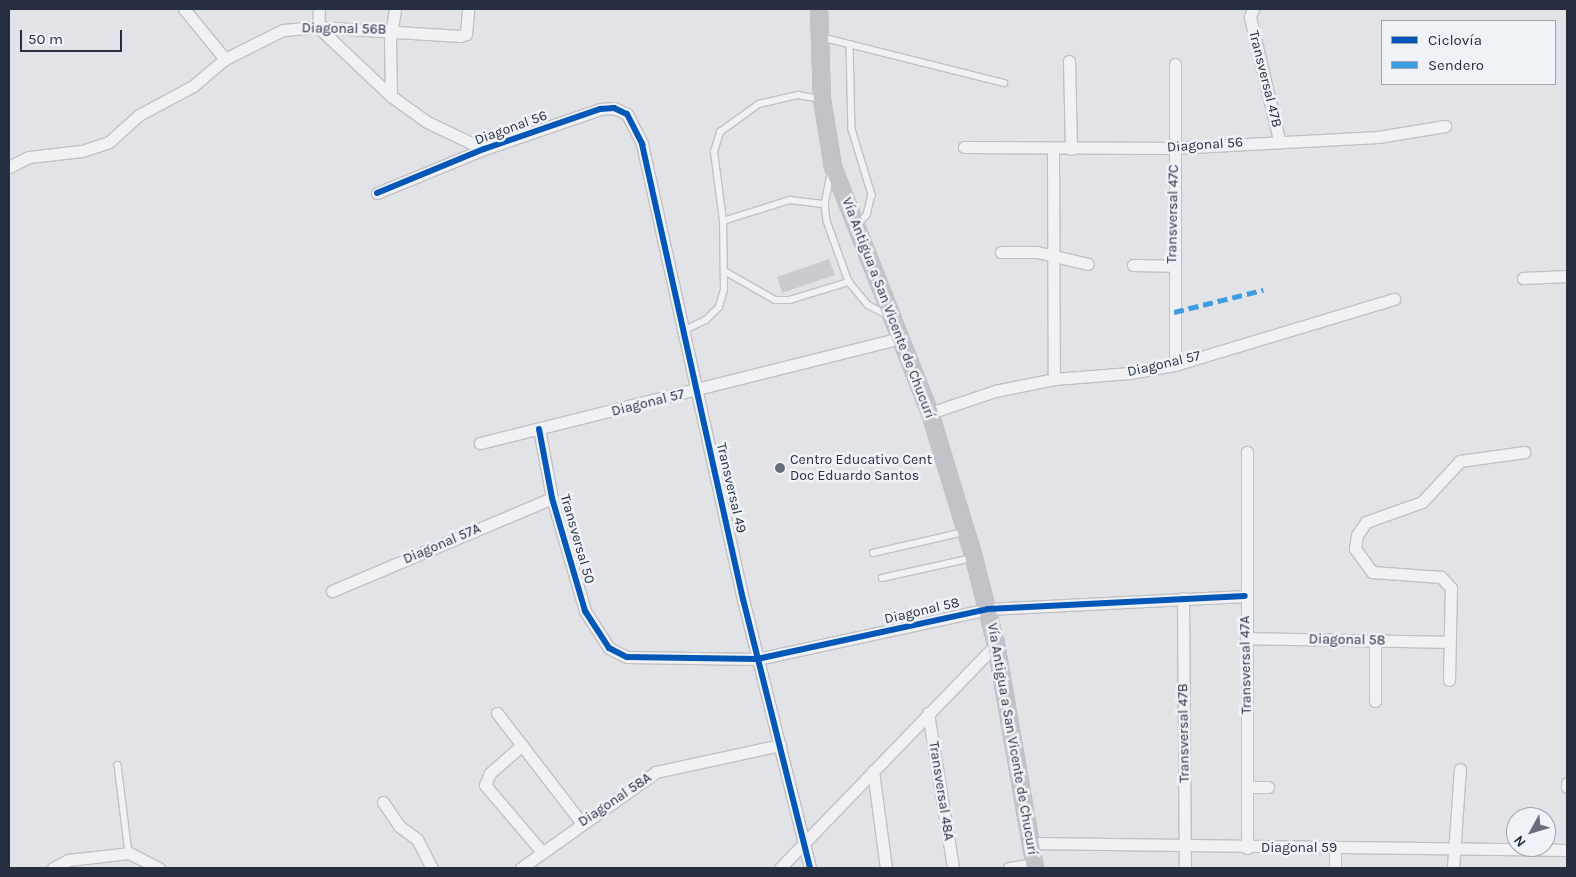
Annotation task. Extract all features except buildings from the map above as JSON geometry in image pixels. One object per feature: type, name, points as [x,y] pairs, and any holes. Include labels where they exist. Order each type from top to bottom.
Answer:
[{"type":"main road","name":"Vía Antigua a San Vicente de Chucurí","points":[[819,9],[822,99],[833,167],[930,413],[974,558],[996,644],[1032,843],[1034,866]]},
{"type":"street","points":[[184,9],[229,56]]},
{"type":"street","points":[[319,9],[318,27],[391,96],[427,122],[484,149]]},
{"type":"street","points":[[391,96],[395,9]]},
{"type":"street","name":"Diagonal 56B","points":[[9,167],[29,157],[82,151],[109,142],[139,115],[193,86],[229,56],[283,30],[318,27],[393,30],[460,36],[466,34],[468,9]]},
{"type":"street","name":"Transversal 47B","points":[[1251,13],[1280,140]]},
{"type":"street","points":[[1069,61],[1071,149]]},
{"type":"street","name":"Transversal 47C","points":[[1174,365],[1172,266],[1175,64]]},
{"type":"street","name":"Diagonal 56","points":[[378,193],[484,149],[600,109],[614,108],[627,114]]},
{"type":"street","name":"Transversal 49","points":[[627,114],[642,144],[757,659],[806,842],[810,868]]},
{"type":"street","name":"Diagonal 56","points":[[964,147],[1053,150],[1174,148],[1280,140],[1378,137],[1445,126]]},
{"type":"street","points":[[1053,150],[1055,259],[1054,379]]},
{"type":"street","points":[[1001,252],[1037,252],[1055,259],[1088,264]]},
{"type":"street","points":[[1133,265],[1172,266]]},
{"type":"street","points":[[1523,278],[1567,276]]},
{"type":"street","name":"Diagonal 57","points":[[930,413],[995,391],[1054,379],[1174,365],[1394,299]]},
{"type":"street","name":"Diagonal 57","points":[[480,443],[696,391],[902,338]]},
{"type":"street","name":"Transversal 50","points":[[539,429],[552,498],[585,611],[609,648]]},
{"type":"street","name":"Transversal 47A","points":[[1247,452],[1245,596],[1248,848]]},
{"type":"street","points":[[1448,680],[1452,588],[1441,577],[1372,572],[1355,549],[1357,535],[1366,522],[1422,502],[1460,462],[1524,452]]},
{"type":"street","name":"Diagonal 57A","points":[[332,591],[552,498]]},
{"type":"street","name":"Diagonal 58","points":[[609,648],[627,657],[655,660],[757,659],[988,609],[1245,596]]},
{"type":"street","name":"Transversal 47B","points":[[1183,598],[1185,868]]},
{"type":"street","name":"Diagonal 58","points":[[1246,638],[1449,642]]},
{"type":"street","points":[[1375,642],[1375,701]]},
{"type":"street","points":[[780,868],[996,644]]},
{"type":"street","points":[[497,713],[581,822]]},
{"type":"street","name":"Transversal 48A","points":[[928,713],[953,868]]},
{"type":"street","points":[[522,745],[490,773],[485,785],[542,852]]},
{"type":"street","name":"Diagonal 58A","points":[[521,868],[581,822],[656,772],[780,745]]},
{"type":"street","points":[[1453,868],[1460,769]]},
{"type":"street","points":[[873,771],[886,868]]},
{"type":"street","points":[[1247,787],[1268,787]]},
{"type":"street","points":[[383,802],[399,826],[417,839],[432,868]]},
{"type":"street","name":"Diagonal 59","points":[[1032,843],[1248,848],[1567,850]]},
{"type":"street","points":[[1335,848],[1335,868]]},
{"type":"street","points":[[53,868],[76,858],[129,853],[160,868]]},
{"type":"street","points":[[1009,868],[1034,866]]},
{"type":"lane","points":[[819,36],[1004,82]]},
{"type":"lane","points":[[850,44],[852,129],[872,195],[867,215],[856,227]]},
{"type":"lane","points":[[683,330],[706,320],[719,307],[726,272],[724,221],[714,152],[720,132],[759,104],[798,95],[822,99]]},
{"type":"lane","points":[[833,167],[825,204],[849,282],[868,305],[894,318]]},
{"type":"lane","points":[[724,221],[790,200],[825,204]]},
{"type":"lane","points":[[726,272],[775,300],[790,300],[849,282]]},
{"type":"lane","points":[[873,553],[966,531]]},
{"type":"lane","points":[[882,578],[974,558]]},
{"type":"lane","points":[[118,765],[129,853]]},
{"type":"marked path","points":[[1174,312],[1263,290]]},
{"type":"cycle path","points":[[377,193],[484,149],[600,109],[614,108],[627,114],[642,144],[743,599],[810,868]]},
{"type":"cycle path","points":[[539,429],[552,498],[585,611],[609,648],[627,657],[757,659],[988,609],[1245,596]]},
{"type":"place","name":"Centro Educativo Cent Doc Eduardo Santos","points":[[780,468]]}]
